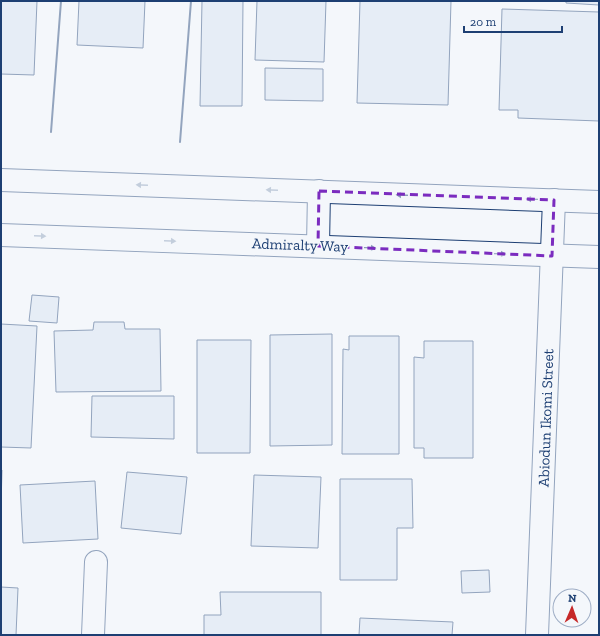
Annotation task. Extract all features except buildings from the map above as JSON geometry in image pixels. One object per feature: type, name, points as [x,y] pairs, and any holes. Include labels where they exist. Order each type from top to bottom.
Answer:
[{"type":"main road","points":[[1,180],[599,202]]},
{"type":"main road","points":[[318,246],[319,192]]},
{"type":"main road","name":"Abiodun Ikomi Street","points":[[537,635],[554,200]]},
{"type":"main road","name":"Admiralty Way","points":[[1,235],[599,257]]},
{"type":"main road","points":[[93,635],[96,562]]},
{"type":"highlighted area","points":[[319,191],[554,200],[552,256],[318,246]]},
{"type":"wall","points":[[51,132],[61,1]]},
{"type":"wall","points":[[180,142],[191,1]]}]
